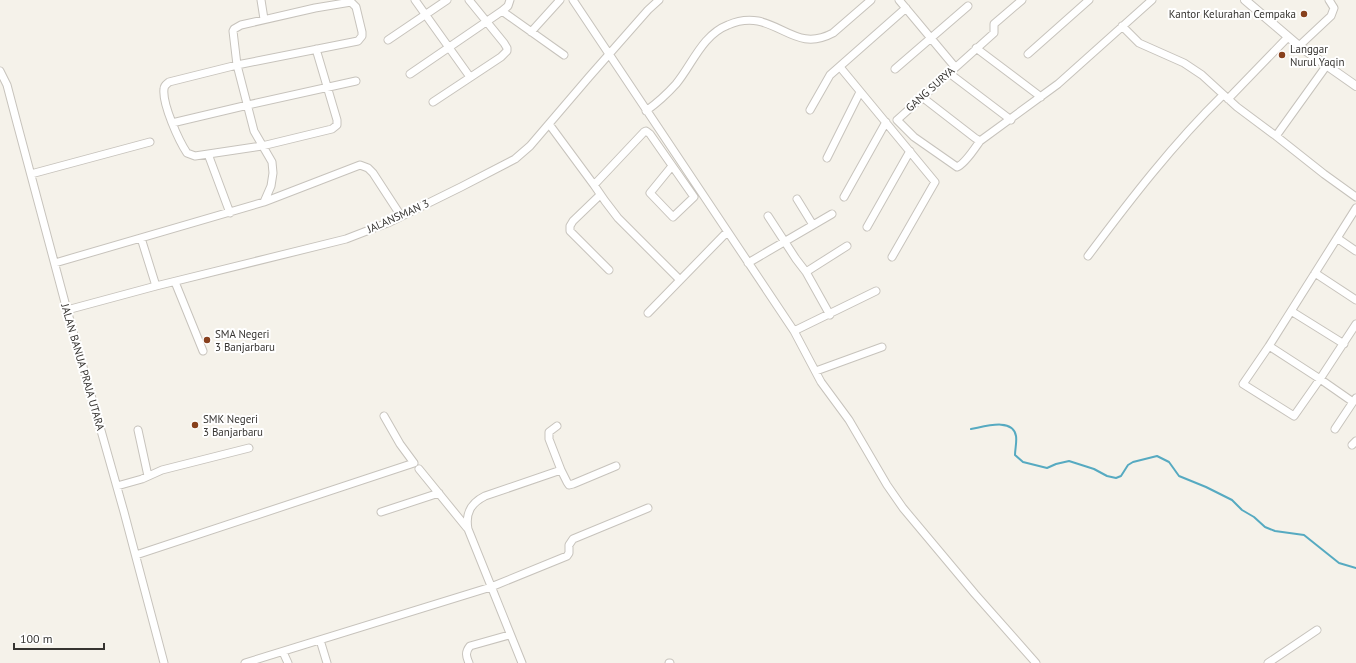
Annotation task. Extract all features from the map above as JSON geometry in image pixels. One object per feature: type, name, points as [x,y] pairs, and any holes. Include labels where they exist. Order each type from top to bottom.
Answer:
[{"type":"main road","points":[[1246,0],[1299,46],[1356,86]]},
{"type":"street","points":[[261,0],[264,19]]},
{"type":"street","points":[[414,0],[470,77]]},
{"type":"street","points":[[388,40],[448,0]]},
{"type":"street","points":[[433,102],[501,57],[507,51],[504,43],[469,0]]},
{"type":"street","points":[[410,74],[502,11],[508,6],[510,0]]},
{"type":"street","points":[[531,32],[560,0]]},
{"type":"street","points":[[573,0],[794,331],[821,382],[849,420],[887,486],[903,508],[975,594],[1036,663]]},
{"type":"street","name":"JALANSMAN 3","points":[[67,310],[156,286],[346,239],[402,216],[515,159],[530,146],[648,10],[659,0]]},
{"type":"street","points":[[646,111],[662,99],[676,84],[705,43],[716,32],[727,25],[747,20],[758,21],[795,37],[816,38],[826,36],[833,32],[871,0]]},
{"type":"street","points":[[899,0],[955,67]]},
{"type":"street","name":"GANG SURYA","points":[[980,141],[959,167],[954,166],[914,137],[897,120],[994,33],[994,24],[1022,0]]},
{"type":"street","points":[[1028,54],[1089,0]]},
{"type":"street","points":[[922,97],[980,141],[1011,120],[1058,84],[1152,0]]},
{"type":"street","points":[[1299,46],[1332,16],[1334,8],[1329,0]]},
{"type":"street","points":[[264,202],[271,186],[273,173],[272,162],[268,153],[262,146],[254,131],[237,65],[233,31],[234,28],[264,19],[315,8],[351,2],[356,7],[362,32],[361,38],[358,40],[237,65],[167,84],[164,89],[165,101],[178,139],[187,153],[194,156],[262,146],[336,127],[337,120],[316,49]]},
{"type":"street","points":[[895,69],[968,6]]},
{"type":"street","points":[[810,110],[830,75],[906,8]]},
{"type":"street","points":[[502,11],[564,55]]},
{"type":"street","points":[[1122,26],[1139,43],[1184,63],[1197,71],[1226,97],[1324,174],[1356,196]]},
{"type":"street","points":[[1088,256],[1121,212],[1197,120],[1226,97],[1288,37]]},
{"type":"street","points":[[976,48],[1041,97]]},
{"type":"street","points":[[1276,136],[1326,65]]},
{"type":"street","points":[[840,67],[935,182],[892,257]]},
{"type":"street","name":"JALAN BANUA PRAJA UTARA","points":[[0,71],[6,85],[31,174],[67,310],[136,555],[164,663]]},
{"type":"street","points":[[949,73],[1011,120]]},
{"type":"street","points":[[172,123],[356,81]]},
{"type":"street","points":[[827,158],[860,92]]},
{"type":"street","points":[[844,197],[887,124],[897,120]]},
{"type":"street","points":[[549,124],[618,218],[679,279]]},
{"type":"street","points":[[594,185],[646,131],[650,134],[694,197],[673,217],[650,193],[672,166]]},
{"type":"street","points":[[31,174],[150,142]]},
{"type":"street","points":[[867,227],[910,151]]},
{"type":"street","points":[[208,154],[230,213]]},
{"type":"street","points":[[55,263],[230,213],[264,202],[360,165],[368,168],[373,173],[402,216]]},
{"type":"street","points":[[600,195],[573,221],[570,226],[570,231],[609,270]]},
{"type":"street","points":[[797,199],[813,225]]},
{"type":"street","points":[[1356,208],[1269,346],[1243,384],[1294,416],[1344,344],[1356,324]]},
{"type":"street","points":[[748,263],[832,214]]},
{"type":"street","points":[[768,216],[784,242],[806,272],[830,315]]},
{"type":"street","points":[[648,313],[679,279],[727,232]]},
{"type":"street","points":[[141,238],[156,286]]},
{"type":"street","points":[[1337,238],[1356,252]]},
{"type":"street","points":[[806,272],[847,246]]},
{"type":"street","points":[[1315,273],[1356,300]]},
{"type":"street","points":[[175,282],[203,351]]},
{"type":"street","points":[[794,331],[830,315],[876,291]]},
{"type":"street","points":[[1291,311],[1344,344]]},
{"type":"street","points":[[1269,346],[1355,400],[1335,429]]},
{"type":"street","points":[[816,371],[882,347]]},
{"type":"street","points":[[136,555],[414,463],[400,444],[384,416]]},
{"type":"street","points":[[557,426],[550,432],[549,439],[561,470],[570,485],[616,466]]},
{"type":"street","points":[[138,430],[148,476]]},
{"type":"street","points":[[117,486],[142,479],[162,470],[249,448]]},
{"type":"street","points":[[419,469],[468,529]]},
{"type":"street","points":[[522,663],[509,635],[466,521],[468,512],[477,500],[561,470]]},
{"type":"street","points":[[381,512],[439,493]]},
{"type":"street","points":[[245,663],[254,662],[491,587],[567,556],[569,553],[569,545],[573,539],[648,508]]},
{"type":"street","points":[[1268,663],[1318,630]]},
{"type":"street","points":[[469,663],[466,656],[466,650],[470,646],[509,635]]},
{"type":"street","points":[[320,640],[327,663]]},
{"type":"street","points":[[283,652],[288,663]]},
{"type":"waterway","points":[[971,429],[990,425],[1004,425],[1009,427],[1014,430],[1016,436],[1015,455],[1023,462],[1047,468],[1069,461],[1116,478],[1121,476],[1128,465],[1133,462],[1157,456],[1169,462],[1179,476],[1232,500],[1242,510],[1254,517],[1265,527],[1275,531],[1304,535],[1339,563],[1356,568]]},
{"type":"place","name":"Kantor Kelurahan Cempaka","points":[[1304,14]]},
{"type":"place","name":"Langgar Nurul Yaqin","points":[[1282,55]]},
{"type":"place","name":"SMA Negeri 3 Banjarbaru","points":[[207,340]]},
{"type":"place","name":"SMK Negeri 3 Banjarbaru","points":[[195,425]]}]
